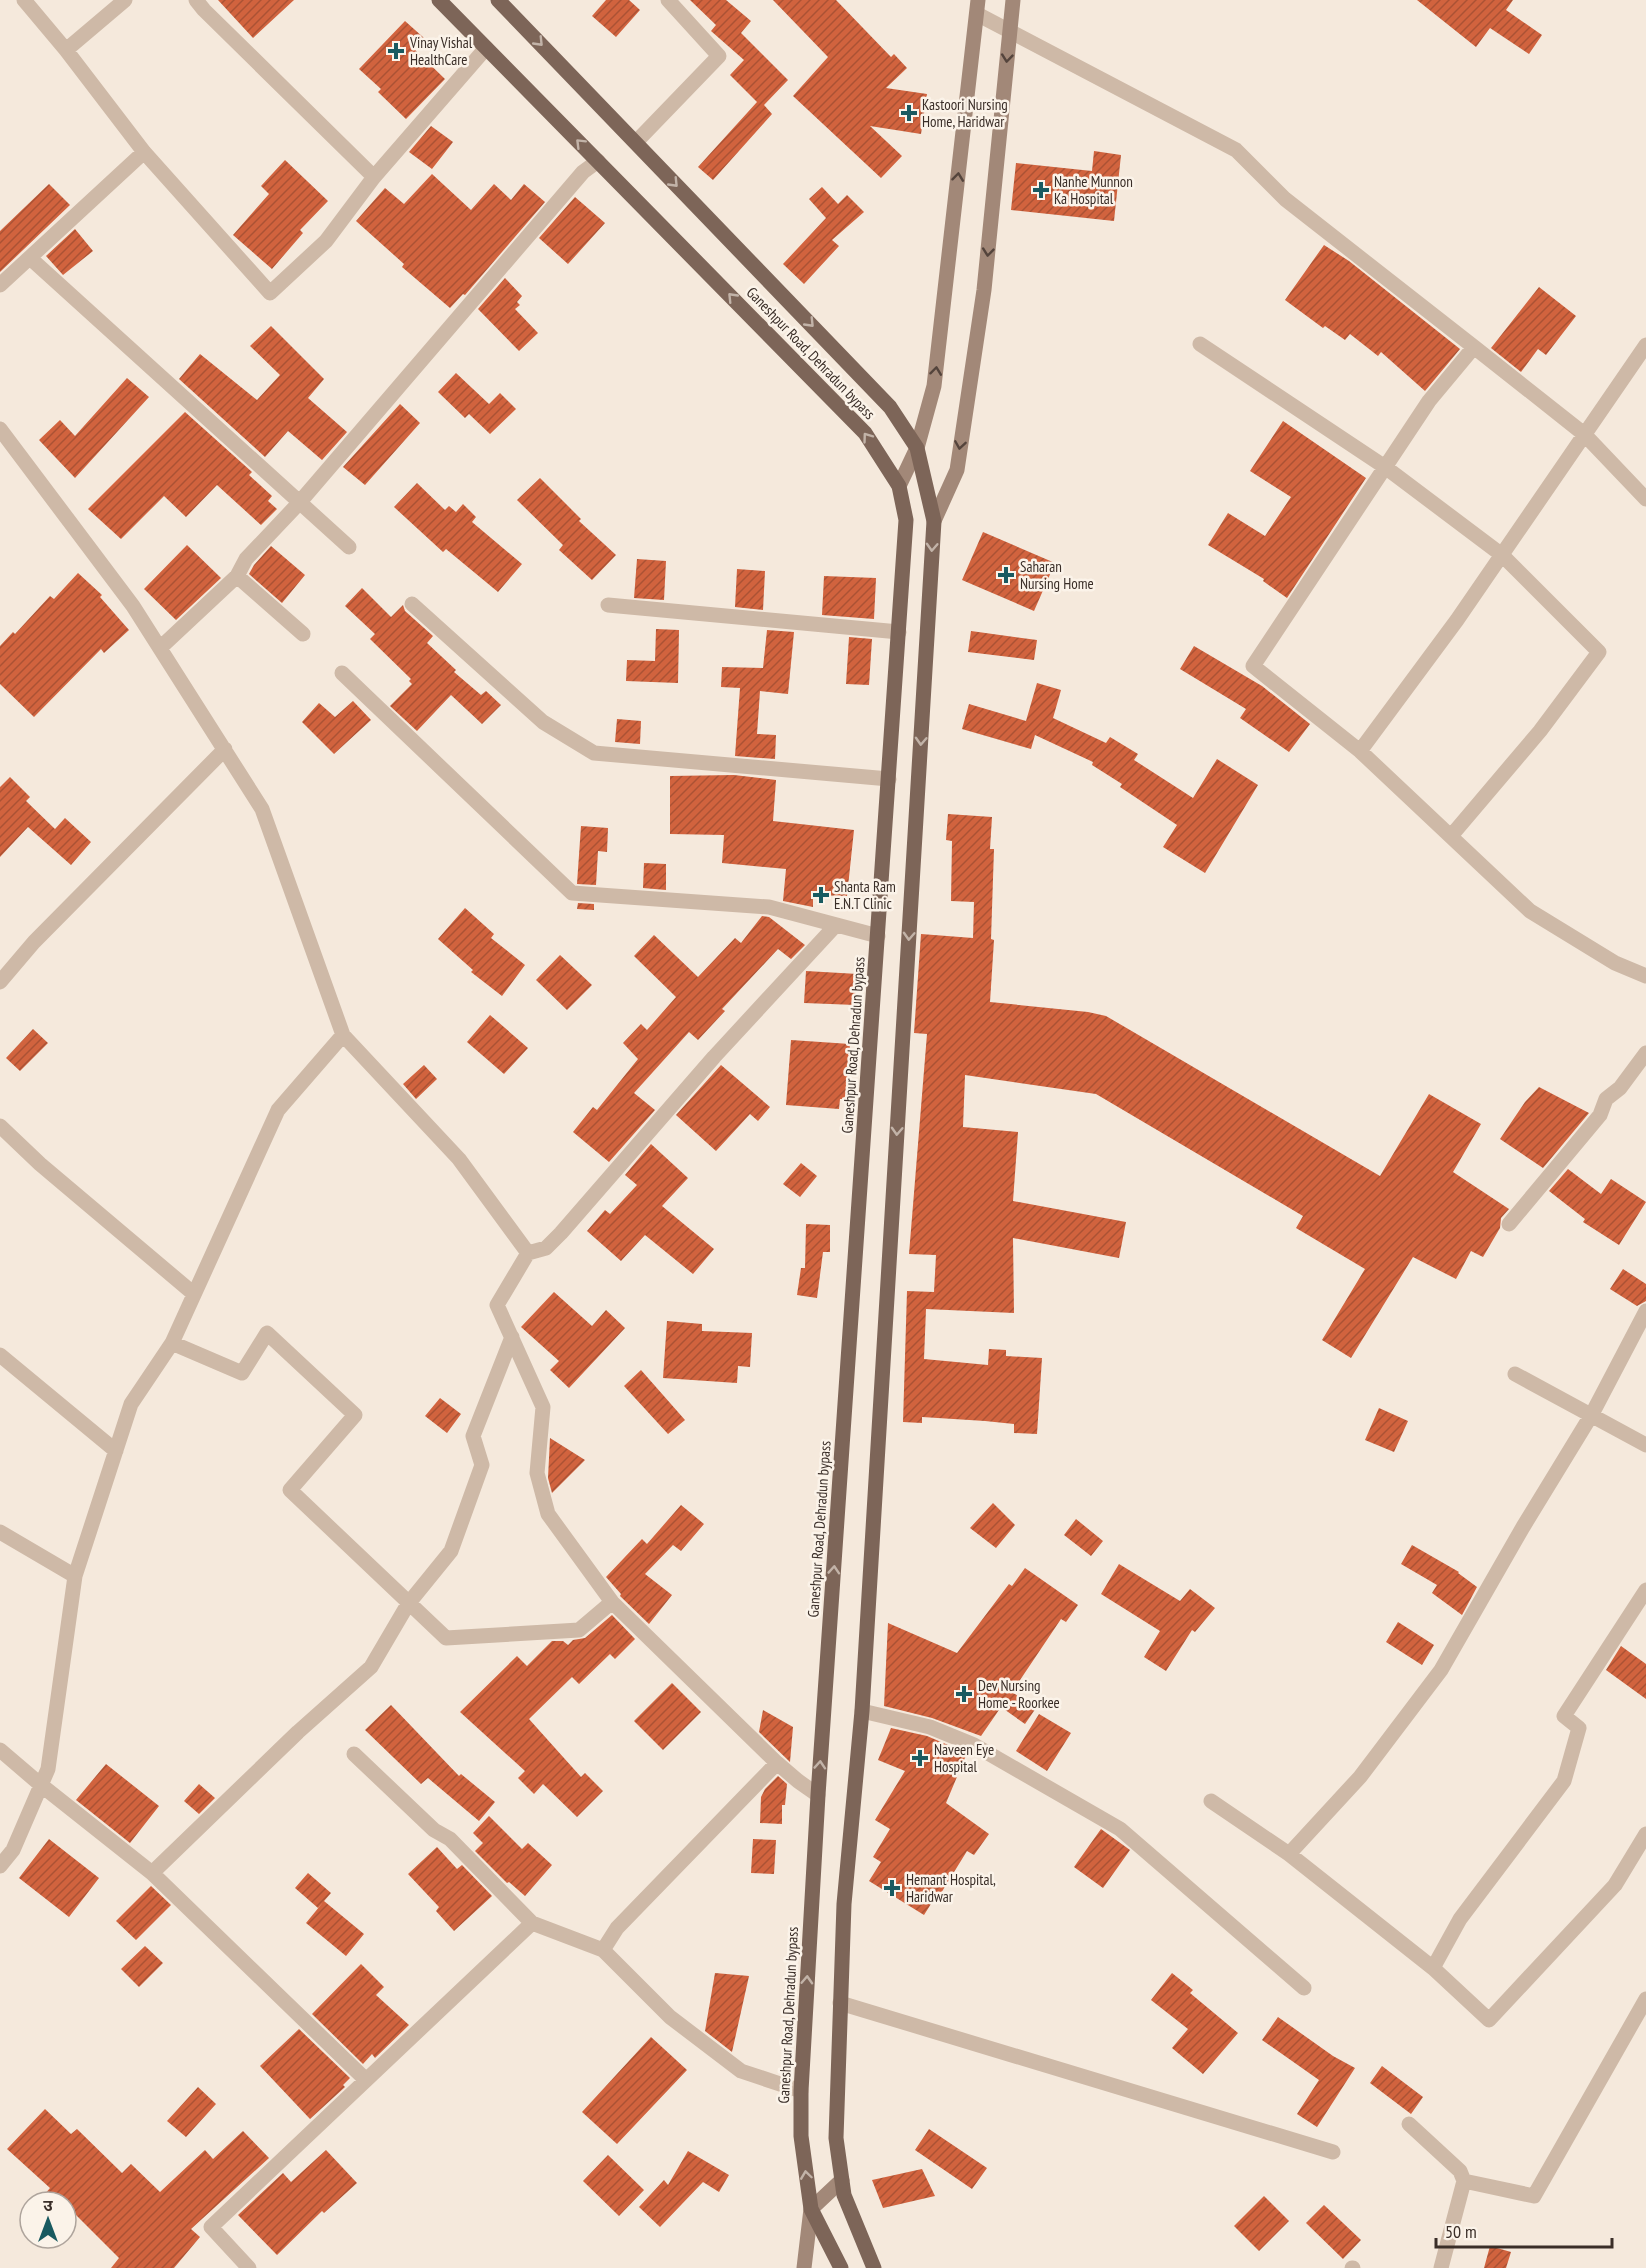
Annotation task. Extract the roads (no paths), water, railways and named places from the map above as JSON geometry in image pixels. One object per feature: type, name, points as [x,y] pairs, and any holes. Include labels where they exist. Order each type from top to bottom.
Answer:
[{"type":"main road","name":"Ganeshpur Road, Dehradun bypass","points":[[439,0],[865,433],[899,486],[906,520],[818,1795],[801,2091],[801,2136],[811,2209],[841,2268]]},
{"type":"main road","points":[[498,0],[890,407],[917,448],[934,521],[862,1711],[844,1904],[840,2003],[836,2138],[844,2195],[874,2268]]},
{"type":"street","points":[[24,0],[66,50],[144,152],[270,293],[326,241],[374,177],[486,48]]},
{"type":"street","points":[[66,50],[125,0]]},
{"type":"street","points":[[196,0],[374,177]]},
{"type":"street","points":[[636,142],[719,56],[668,0]]},
{"type":"street","points":[[934,521],[957,470],[984,290],[1013,0]]},
{"type":"street","points":[[899,486],[917,448],[934,386],[977,7],[1010,31],[1236,150],[1285,199],[1584,434],[1646,499]]},
{"type":"street","points":[[0,285],[144,152]]},
{"type":"street","points":[[160,648],[237,576],[246,559],[299,503],[583,172],[598,161]]},
{"type":"street","points":[[30,258],[349,547]]},
{"type":"street","points":[[1200,344],[1385,467],[1502,555],[1599,652],[1540,731],[1451,836]]},
{"type":"street","points":[[1360,751],[1457,620],[1646,345]]},
{"type":"street","points":[[1474,347],[1429,401],[1253,666],[1360,751],[1530,911],[1615,963],[1646,976]]},
{"type":"street","points":[[0,429],[133,606],[262,808],[344,1035],[459,1159],[528,1253]]},
{"type":"street","points":[[237,576],[303,634]]},
{"type":"street","points":[[412,604],[543,722],[594,753],[889,778]]},
{"type":"street","points":[[608,604],[899,632]]},
{"type":"street","points":[[342,674],[572,893],[769,907],[878,936]]},
{"type":"street","points":[[0,982],[34,942],[225,749]]},
{"type":"street","points":[[818,1795],[777,1763],[612,1602],[548,1514],[537,1473],[543,1407],[497,1305],[528,1253],[546,1248],[561,1233],[714,1057],[836,925]]},
{"type":"street","points":[[0,1866],[13,1850],[48,1769],[75,1576],[131,1404],[172,1343],[278,1110],[344,1035]]},
{"type":"street","points":[[1509,1224],[1600,1115],[1606,1099],[1620,1088],[1646,1053]]},
{"type":"street","points":[[0,1126],[40,1164],[195,1294]]},
{"type":"street","points":[[1289,1854],[1360,1777],[1441,1670],[1523,1527],[1592,1414],[1646,1311]]},
{"type":"street","points":[[172,1343],[242,1373],[267,1333],[355,1415],[290,1490],[446,1638],[579,1630],[612,1602]]},
{"type":"street","points":[[152,1873],[298,1732],[371,1667],[408,1604],[451,1551],[482,1465],[473,1437],[512,1337]]},
{"type":"street","points":[[0,1355],[116,1450]]},
{"type":"street","points":[[1515,1374],[1646,1445]]},
{"type":"street","points":[[0,1532],[75,1576]]},
{"type":"street","points":[[1433,1968],[1460,1919],[1564,1781],[1579,1728],[1564,1716],[1646,1590]]},
{"type":"street","points":[[862,1711],[930,1727],[974,1745],[1120,1828],[1304,1988]]},
{"type":"street","points":[[0,1750],[152,1873],[366,2080]]},
{"type":"street","points":[[354,1754],[434,1830],[450,1839],[532,1923],[603,1950],[670,2017],[741,2071],[801,2091]]},
{"type":"street","points":[[603,1950],[617,1928],[777,1763]]},
{"type":"street","points":[[1211,1801],[1289,1854],[1433,1968],[1489,2020],[1615,1885],[1646,1834]]},
{"type":"street","points":[[249,2268],[212,2227],[532,1923]]},
{"type":"street","points":[[1464,2181],[1534,2196],[1646,1999]]},
{"type":"street","points":[[840,2003],[1333,2152]]},
{"type":"street","points":[[1409,2124],[1460,2171],[1464,2181],[1441,2268]]},
{"type":"street","points":[[804,2268],[811,2209],[842,2180]]},
{"type":"place","name":"Vinay Vishal HealthCare","points":[[396,51]]},
{"type":"place","name":"Kastoori Nursing Home, Haridwar","points":[[909,113]]},
{"type":"place","name":"Nanhe Munnon Ka Hospital","points":[[1041,190]]},
{"type":"place","name":"Saharan Nursing Home","points":[[1006,575]]},
{"type":"place","name":"Shanta Ram E.N.T Clinic","points":[[821,895]]},
{"type":"place","name":"Dev Nursing Home - Roorkee","points":[[964,1694]]},
{"type":"place","name":"Naveen Eye Hospital","points":[[920,1758]]},
{"type":"place","name":"Hemant Hospital, Haridwar","points":[[892,1888]]}]
